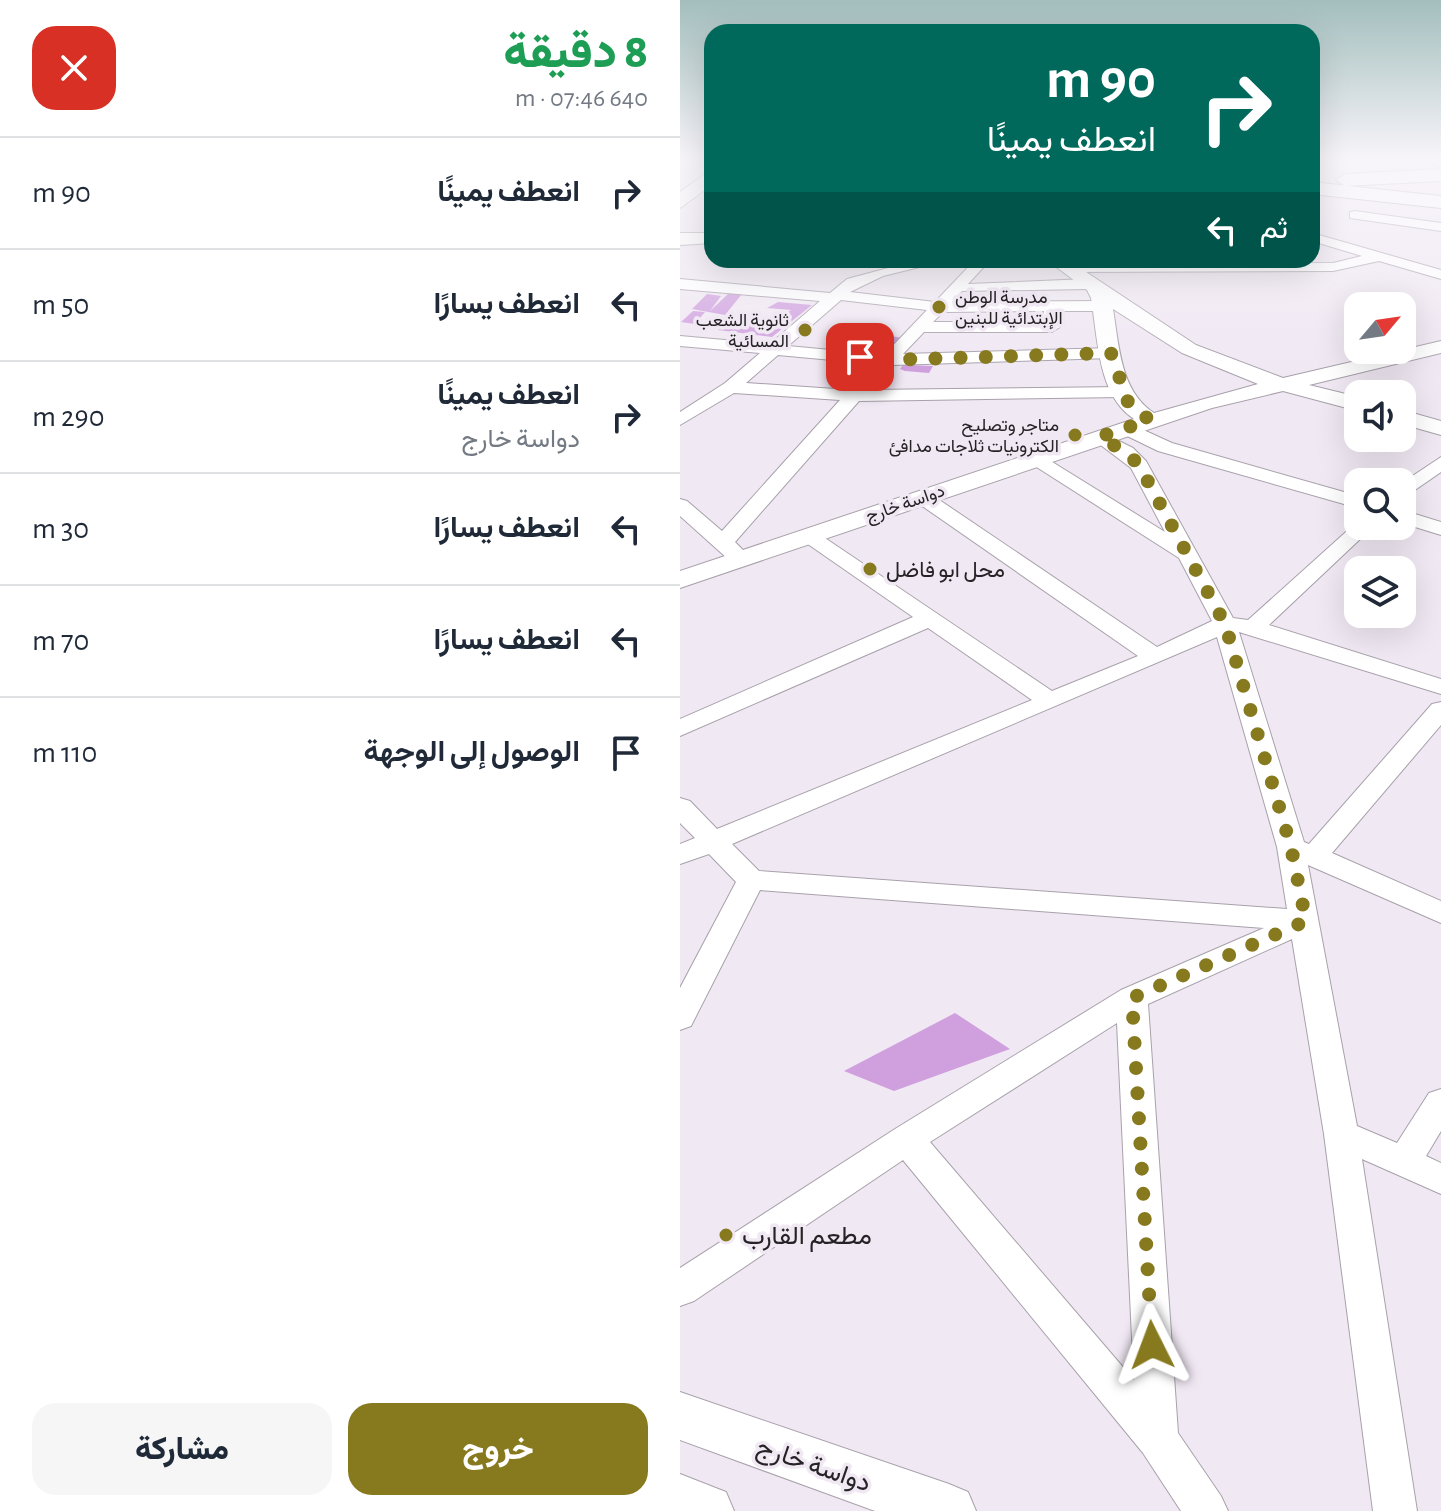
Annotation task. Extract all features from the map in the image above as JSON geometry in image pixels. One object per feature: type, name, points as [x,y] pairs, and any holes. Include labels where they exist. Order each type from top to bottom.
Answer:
[{"type":"main road","points":[[680,242],[704,238]]},
{"type":"street","points":[[1320,235],[1340,230]]},
{"type":"street","points":[[1343,230],[1380,257],[1441,275]]},
{"type":"street","points":[[1320,267],[1380,257]]},
{"type":"street","points":[[680,420],[731,387],[836,296],[867,275],[902,268]]},
{"type":"street","points":[[680,505],[733,551],[854,396],[976,268]]},
{"type":"street","points":[[1066,268],[1095,293],[1191,350],[1289,385],[1344,400]]},
{"type":"street","points":[[680,284],[939,307],[1052,305],[1095,293]]},
{"type":"street","points":[[957,290],[1095,293]]},
{"type":"street","points":[[1095,293],[1123,392],[1136,412],[1126,428],[1126,452],[1139,465],[1187,555],[1239,625],[1303,851],[1306,921],[1341,1134],[1395,1511]]},
{"type":"street","points":[[919,327],[1052,327],[1052,305]]},
{"type":"street","points":[[680,341],[888,360],[1111,353]]},
{"type":"street","name":"دواسة خارج","points":[[680,580],[733,551],[809,536],[1205,403],[1441,347]]},
{"type":"street","points":[[731,387],[854,396],[1123,392]]},
{"type":"street","points":[[1416,421],[1441,428]]},
{"type":"street","points":[[1126,428],[1165,447],[1344,498]]},
{"type":"street","points":[[1034,459],[1187,555]]},
{"type":"street","points":[[1416,482],[1441,463]]},
{"type":"street","points":[[922,497],[1156,657]]},
{"type":"street","points":[[1416,521],[1441,529]]},
{"type":"street","points":[[809,536],[1050,701]]},
{"type":"street","points":[[680,855],[1239,625],[1346,540]]},
{"type":"street","points":[[680,728],[928,619]]},
{"type":"street","points":[[1239,625],[1441,687]]},
{"type":"street","points":[[1303,851],[1441,709]]},
{"type":"street","points":[[680,807],[751,880],[1306,921]]},
{"type":"street","points":[[1303,851],[1441,913]]},
{"type":"street","points":[[680,1018],[751,880]]},
{"type":"street","points":[[680,1289],[907,1139],[1132,998],[1306,921]]},
{"type":"street","points":[[1132,998],[1158,1439]]},
{"type":"street","points":[[1405,1160],[1441,1102]]},
{"type":"street","points":[[1341,1134],[1405,1160],[1441,1179]]},
{"type":"street","points":[[907,1139],[1158,1439],[1206,1511]]},
{"type":"street","name":"دواسة خارج","points":[[680,1416],[949,1511]]},
{"type":"street","points":[[680,1501],[707,1511]]},
{"type":"building","points":[[707,294],[721,296],[710,311],[728,294],[742,294],[725,315],[692,309]]},
{"type":"building","points":[[778,302],[812,305],[772,337],[718,330],[731,321],[767,326],[791,310],[767,308]]},
{"type":"building","points":[[693,311],[705,312],[695,324],[681,322]]},
{"type":"building","points":[[881,335],[905,338],[889,355],[869,353]]},
{"type":"building","points":[[903,365],[933,366],[929,373],[905,371],[900,369]]},
{"type":"building","points":[[955,1013],[1010,1049],[894,1091],[844,1071]]},
{"type":"place","name":"مدرسة الوطن الإبتدائية للبنين","points":[[939,307]]},
{"type":"place","name":"ثانوية الشعب المسائية","points":[[805,330]]},
{"type":"place","name":"متاجر وتصليح الكترونيات ثلاجات مدافئ","points":[[1075,435]]},
{"type":"place","name":"محل ابو فاضل","points":[[870,569]]},
{"type":"place","name":"مطعم القارب","points":[[726,1235]]},
{"type":"route","points":[[860,357],[888,360],[1111,353],[1129,405],[1150,420],[1099,437],[1126,452],[1139,465],[1225,624],[1291,847],[1306,921],[1132,998],[1152,1345]]}]
